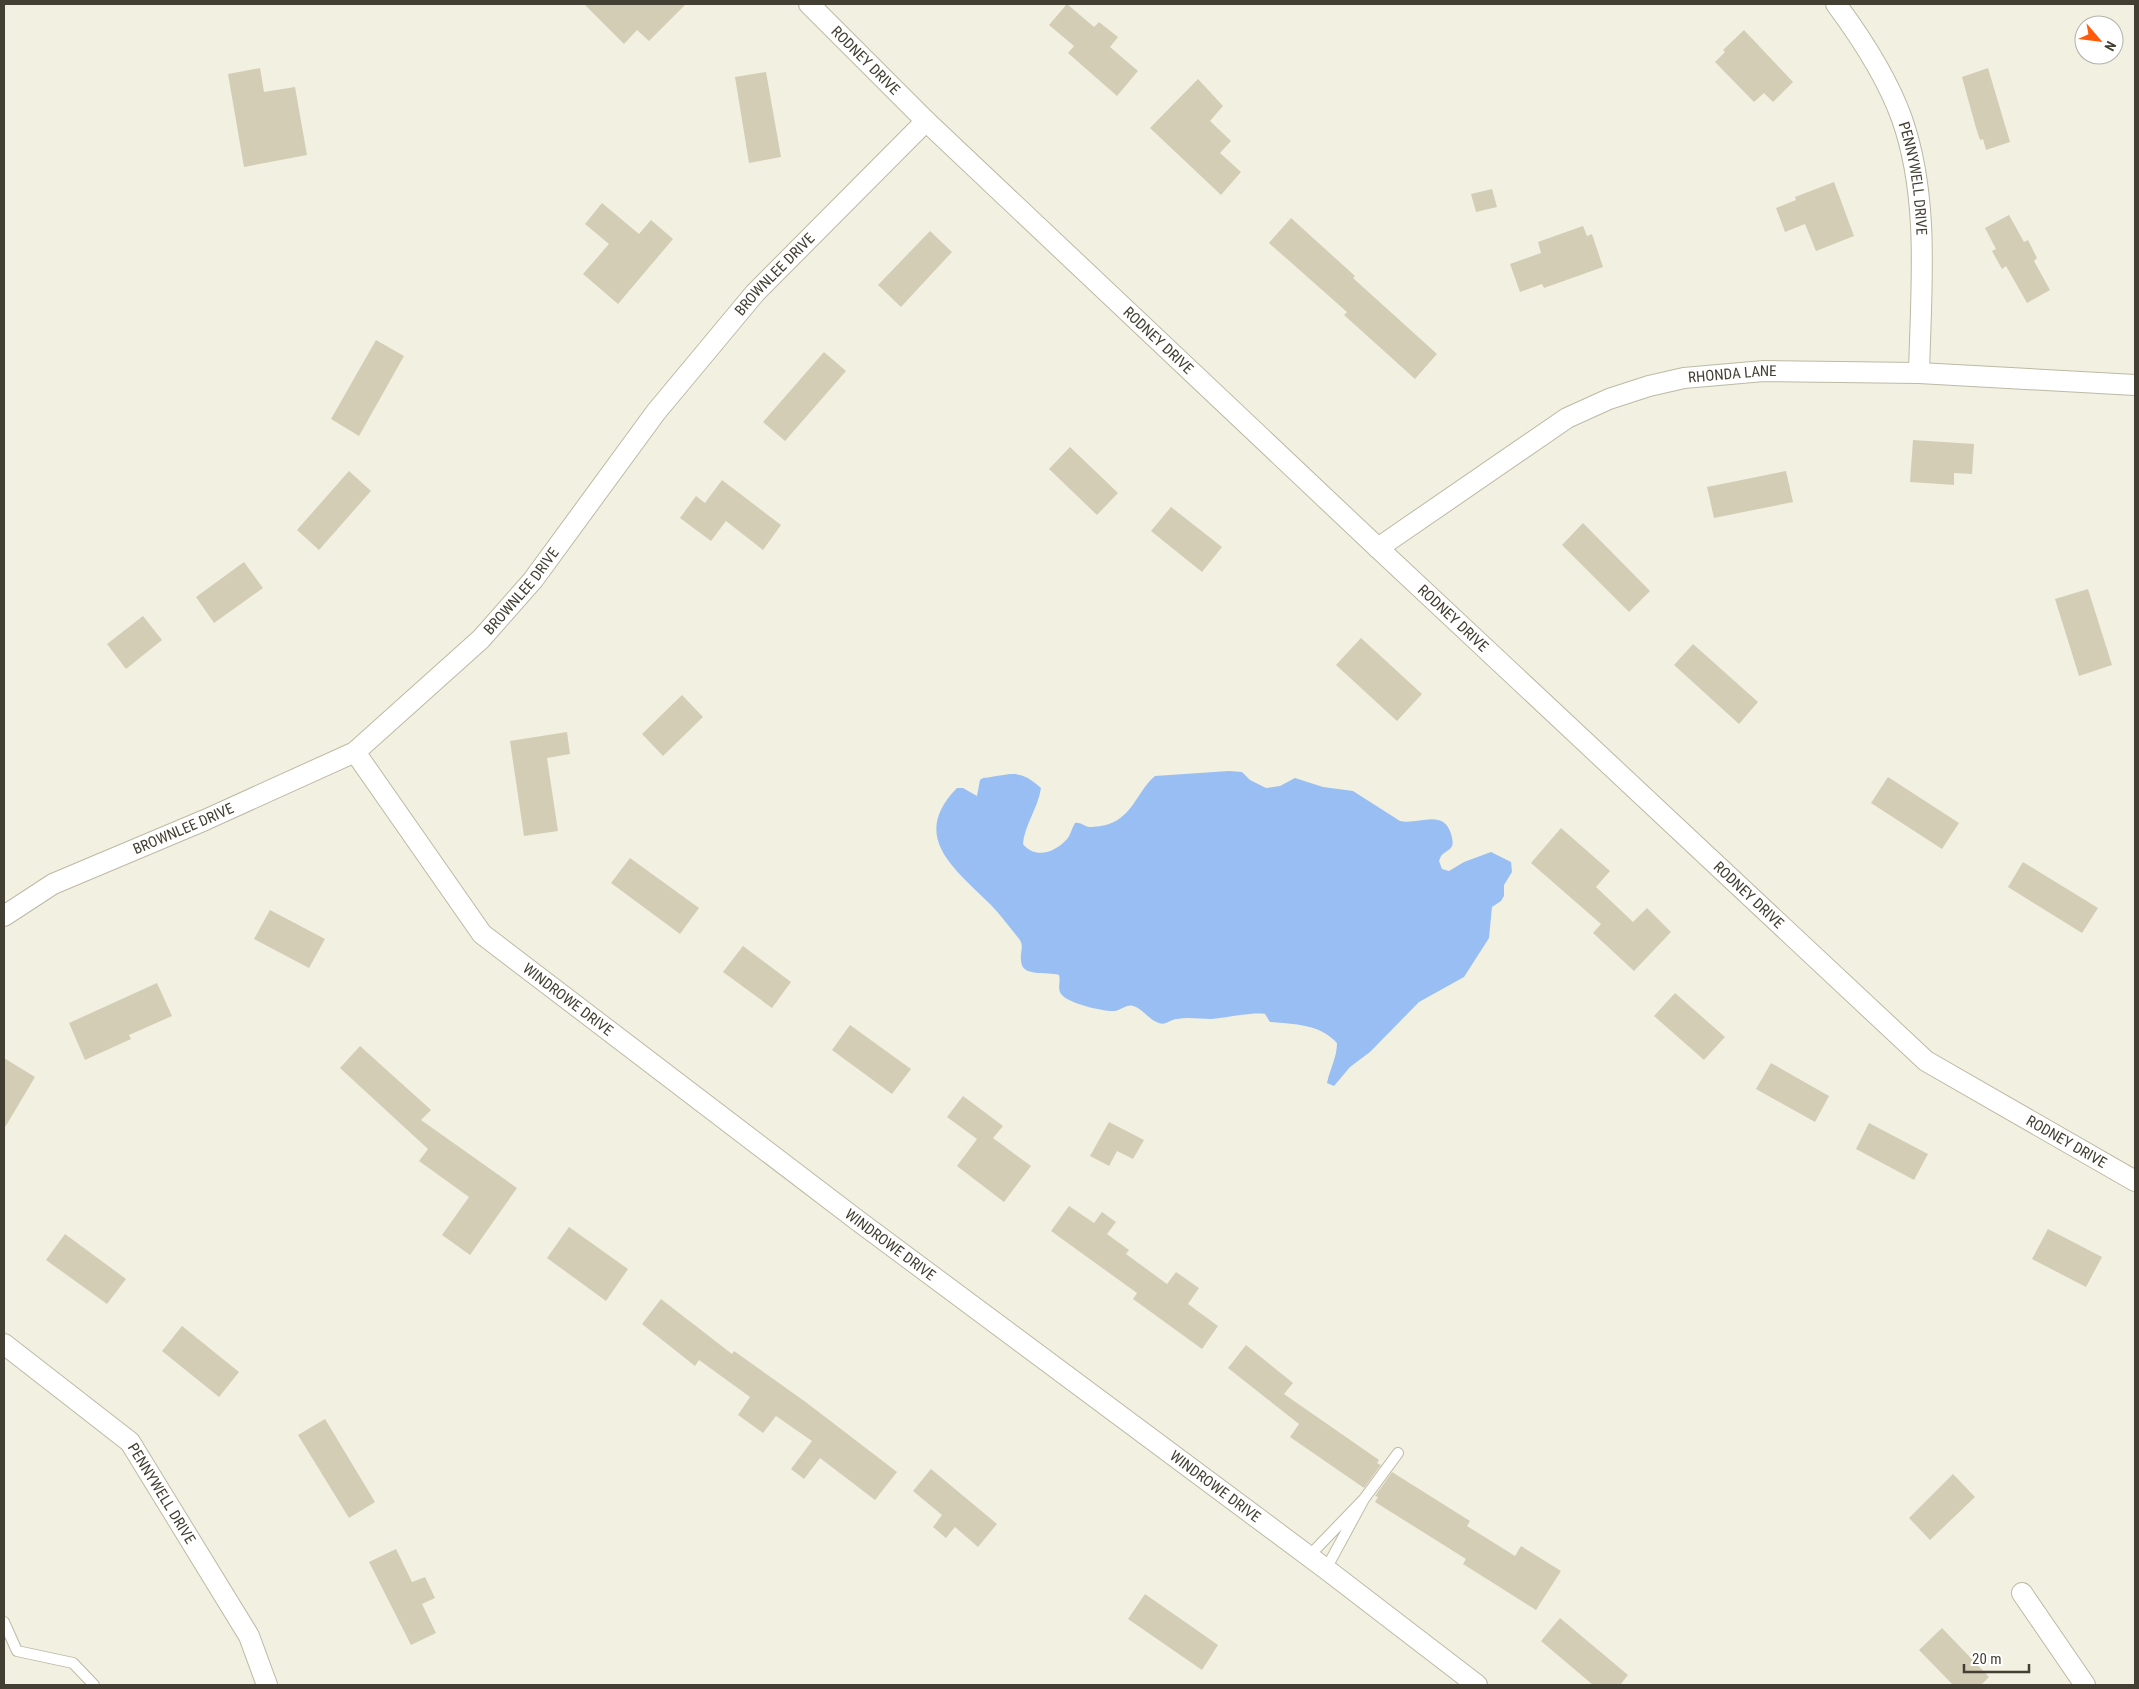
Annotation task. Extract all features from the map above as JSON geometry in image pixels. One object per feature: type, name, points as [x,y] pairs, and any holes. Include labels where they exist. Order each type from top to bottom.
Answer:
[{"type":"street","name":"RODNEY DRIVE","points":[[809,4],[926,122],[1926,1061],[2135,1181]]},
{"type":"street","name":"PENNYWELL DRIVE","points":[[1836,4],[1880,70],[1896,104],[1909,144],[1916,179],[1922,268],[1919,373]]},
{"type":"street","name":"BROWNLEE DRIVE","points":[[4,916],[53,884],[205,820],[355,752],[480,639],[533,580],[656,412],[755,293],[926,122]]},
{"type":"street","name":"RHONDA LANE","points":[[1378,548],[1567,418],[1608,399],[1650,386],[1709,375],[1764,371],[1919,373],[2135,385]]},
{"type":"street","name":"WINDROWE DRIVE","points":[[355,752],[482,934],[869,1230],[1309,1556],[1477,1685]]},
{"type":"street","name":"PENNYWELL DRIVE","points":[[4,1344],[130,1442],[249,1636],[267,1685]]},
{"type":"street","points":[[2022,1593],[2085,1685]]},
{"type":"lane","points":[[1309,1556],[1364,1499],[1398,1453]]},
{"type":"lane","points":[[1326,1569],[1364,1499]]},
{"type":"lane","points":[[4,1622],[17,1651],[73,1663],[94,1685]]},
{"type":"water","points":[[1229,771],[1242,772],[1250,780],[1266,788],[1280,786],[1295,778],[1323,787],[1353,791],[1400,821],[1430,819],[1443,822],[1448,826],[1453,843],[1451,848],[1441,856],[1439,861],[1442,869],[1449,871],[1464,862],[1491,852],[1511,862],[1512,872],[1504,885],[1504,896],[1501,901],[1492,907],[1489,938],[1464,977],[1419,1002],[1370,1052],[1350,1067],[1334,1086],[1327,1083],[1337,1043],[1323,1032],[1306,1026],[1270,1022],[1265,1014],[1246,1014],[1211,1019],[1181,1018],[1161,1024],[1133,1006],[1110,1011],[1070,1001],[1060,992],[1059,975],[1030,972],[1022,966],[1022,945],[1020,940],[994,908],[952,865],[942,851],[937,837],[937,822],[943,806],[957,788],[963,788],[977,796],[980,780],[983,778],[1008,774],[1020,775],[1033,781],[1041,788],[1023,844],[1028,849],[1040,853],[1052,850],[1063,843],[1068,838],[1075,823],[1094,827],[1107,825],[1117,820],[1130,809],[1144,788],[1155,776]]},
{"type":"building","points":[[584,4],[686,4],[649,41],[637,30],[624,44]]},
{"type":"building","points":[[1067,4],[1094,27],[1099,22],[1118,37],[1110,47],[1138,71],[1117,96],[1068,53],[1074,46],[1049,25]]},
{"type":"building","points":[[1744,30],[1793,82],[1773,102],[1764,93],[1754,102],[1715,62],[1725,52],[1723,50]]},
{"type":"building","points":[[260,68],[264,92],[295,87],[307,155],[244,167],[228,74]]},
{"type":"building","points":[[1988,68],[2010,142],[1986,150],[1983,139],[1980,140],[1976,128],[1962,77]]},
{"type":"building","points":[[766,72],[781,157],[749,163],[735,77]]},
{"type":"building","points":[[1198,79],[1223,106],[1210,121],[1231,141],[1220,153],[1241,172],[1221,195],[1150,128]]},
{"type":"building","points":[[1834,182],[1854,236],[1816,251],[1805,224],[1785,232],[1776,208],[1796,200],[1795,197]]},
{"type":"building","points":[[1492,189],[1497,207],[1476,212],[1471,194]]},
{"type":"building","points":[[602,203],[639,234],[651,220],[673,239],[618,304],[583,274],[609,244],[585,224]]},
{"type":"building","points":[[2009,215],[2024,242],[2028,240],[2037,258],[2034,261],[2050,290],[2027,303],[2006,266],[2002,269],[1992,251],[1996,249],[1985,228]]},
{"type":"building","points":[[1291,218],[1355,276],[1353,278],[1437,354],[1415,379],[1344,315],[1347,312],[1269,243]]},
{"type":"building","points":[[1583,226],[1587,236],[1592,234],[1603,267],[1544,288],[1542,284],[1520,292],[1510,264],[1541,253],[1538,242]]},
{"type":"building","points":[[930,231],[952,252],[901,307],[878,285]]},
{"type":"building","points":[[376,340],[404,356],[359,436],[331,419]]},
{"type":"building","points":[[824,352],[846,371],[785,441],[763,422]]},
{"type":"building","points":[[1913,440],[1974,444],[1972,474],[1954,473],[1954,485],[1910,482]]},
{"type":"building","points":[[1070,447],[1118,493],[1097,515],[1049,469]]},
{"type":"building","points":[[349,471],[371,491],[319,550],[297,530]]},
{"type":"building","points":[[1786,471],[1793,502],[1714,518],[1707,487]]},
{"type":"building","points":[[722,480],[781,525],[763,550],[726,521],[711,541],[680,518],[696,496],[705,503]]},
{"type":"building","points":[[1171,507],[1222,547],[1202,572],[1151,531]]},
{"type":"building","points":[[1583,523],[1650,591],[1629,612],[1562,545]]},
{"type":"building","points":[[244,562],[263,588],[214,623],[196,597]]},
{"type":"building","points":[[2088,589],[2112,665],[2079,676],[2055,599]]},
{"type":"building","points":[[143,616],[162,640],[126,669],[107,644]]},
{"type":"building","points":[[1361,638],[1422,694],[1397,721],[1336,665]]},
{"type":"building","points":[[1693,644],[1758,702],[1739,724],[1674,665]]},
{"type":"building","points":[[682,695],[703,717],[663,756],[642,734]]},
{"type":"building","points":[[567,732],[570,754],[547,758],[558,831],[524,836],[510,741]]},
{"type":"building","points":[[1888,777],[1959,823],[1942,849],[1871,803]]},
{"type":"building","points":[[1561,828],[1610,871],[1596,887],[1633,922],[1647,908],[1671,932],[1634,971],[1593,933],[1601,924],[1531,863]]},
{"type":"building","points":[[630,858],[699,908],[680,934],[611,883]]},
{"type":"building","points":[[2023,862],[2098,908],[2082,933],[2008,887]]},
{"type":"building","points":[[270,910],[325,939],[309,968],[254,939]]},
{"type":"building","points":[[743,946],[791,982],[772,1008],[723,972]]},
{"type":"building","points":[[157,983],[172,1016],[129,1035],[131,1039],[85,1060],[69,1023]]},
{"type":"building","points":[[1675,993],[1725,1037],[1704,1060],[1654,1016]]},
{"type":"building","points":[[850,1025],[911,1069],[892,1094],[832,1050]]},
{"type":"building","points":[[360,1046],[431,1110],[421,1120],[517,1188],[470,1255],[442,1235],[469,1197],[419,1161],[428,1149],[340,1068]]},
{"type":"building","points":[[4,1058],[35,1077],[4,1129]]},
{"type":"building","points":[[1771,1063],[1829,1096],[1815,1122],[1756,1089]]},
{"type":"building","points":[[963,1096],[1003,1126],[993,1138],[1031,1166],[1004,1202],[957,1166],[977,1139],[947,1117]]},
{"type":"building","points":[[1109,1122],[1144,1140],[1133,1159],[1117,1151],[1109,1166],[1090,1156]]},
{"type":"building","points":[[1869,1123],[1928,1154],[1914,1180],[1856,1149]]},
{"type":"building","points":[[1069,1206],[1094,1223],[1102,1212],[1116,1222],[1107,1234],[1129,1250],[1126,1254],[1167,1284],[1176,1272],[1199,1288],[1188,1304],[1218,1326],[1202,1349],[1133,1299],[1137,1293],[1051,1231]]},
{"type":"building","points":[[569,1227],[628,1269],[606,1301],[547,1258]]},
{"type":"building","points":[[2048,1229],[2102,1257],[2086,1287],[2032,1259]]},
{"type":"building","points":[[65,1234],[126,1279],[107,1304],[46,1260]]},
{"type":"building","points":[[661,1299],[732,1354],[734,1351],[807,1403],[897,1472],[875,1500],[820,1458],[804,1479],[791,1469],[812,1441],[776,1416],[763,1433],[738,1415],[750,1397],[699,1360],[695,1366],[642,1324]]},
{"type":"building","points":[[182,1326],[239,1372],[219,1397],[162,1351]]},
{"type":"building","points":[[1246,1345],[1293,1383],[1284,1394],[1379,1460],[1377,1463],[1381,1465],[1364,1488],[1290,1437],[1299,1424],[1228,1368]]},
{"type":"building","points":[[325,1419],[375,1502],[349,1518],[298,1435]]},
{"type":"building","points":[[931,1469],[997,1524],[978,1547],[955,1527],[946,1538],[933,1527],[942,1515],[913,1491]]},
{"type":"building","points":[[1392,1472],[1470,1521],[1467,1526],[1515,1556],[1521,1546],[1561,1571],[1536,1610],[1463,1564],[1466,1559],[1375,1502],[1378,1497],[1375,1496]]},
{"type":"building","points":[[1953,1474],[1975,1497],[1930,1540],[1909,1518]]},
{"type":"building","points":[[396,1549],[412,1582],[425,1577],[435,1598],[422,1604],[436,1633],[411,1645],[369,1562]]},
{"type":"building","points":[[1145,1594],[1218,1645],[1202,1670],[1128,1619]]},
{"type":"building","points":[[1560,1618],[1628,1675],[1620,1685],[1593,1685],[1541,1641]]},
{"type":"building","points":[[1942,1628],[1989,1677],[1981,1685],[1953,1685],[1919,1650]]}]
